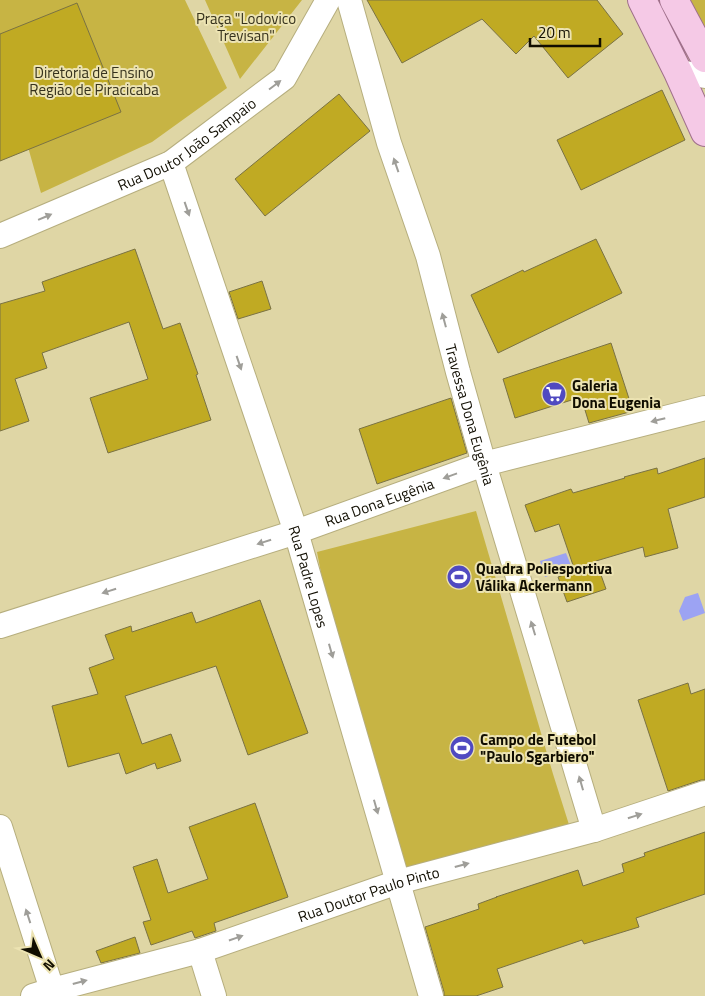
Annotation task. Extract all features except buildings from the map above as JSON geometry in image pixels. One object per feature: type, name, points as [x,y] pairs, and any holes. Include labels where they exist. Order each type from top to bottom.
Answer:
[{"type":"main road","points":[[642,0],[705,132]]},
{"type":"main road","points":[[674,0],[705,58]]},
{"type":"street","name":"Rua Doutor João Sampaio","points":[[0,236],[171,163],[284,78],[328,0]]},
{"type":"street","name":"Travessa Dona Eugênia","points":[[349,0],[388,143],[428,256],[484,464],[594,830]]},
{"type":"street","points":[[678,72],[705,76]]},
{"type":"street","name":"Rua Padre Lopes","points":[[171,163],[296,532],[431,996]]},
{"type":"street","name":"Rua Dona Eugênia","points":[[0,626],[296,532],[484,464],[705,408]]},
{"type":"street","name":"Rua Doutor Paulo Pinto","points":[[46,994],[200,951],[398,882],[594,830],[705,793]]},
{"type":"street","points":[[0,827],[46,994]]},
{"type":"street","points":[[200,951],[214,996]]},
{"type":"green space","name":"Diretoria de Ensino Região de Piracicaba","points":[[0,0],[185,0],[227,88],[152,142],[41,193],[0,48]]},
{"type":"green space","name":"Praça \"Lodovico Trevisan\"","points":[[205,0],[302,0],[240,79]]},
{"type":"green space","points":[[672,0],[705,0],[705,58]]},
{"type":"green space","points":[[476,511],[571,831],[406,875],[325,594],[317,552]]},
{"type":"water","points":[[566,553],[572,568],[545,577],[540,561]]},
{"type":"water","points":[[698,593],[705,613],[683,621],[679,611],[685,597]]},
{"type":"place","name":"Galeria Dona Eugenia","points":[[554,394]]},
{"type":"place","name":"Quadra Poliesportiva Válika Ackermann","points":[[459,577]]},
{"type":"place","name":"Campo de Futebol \"Paulo Sgarbiero\"","points":[[462,748]]}]
